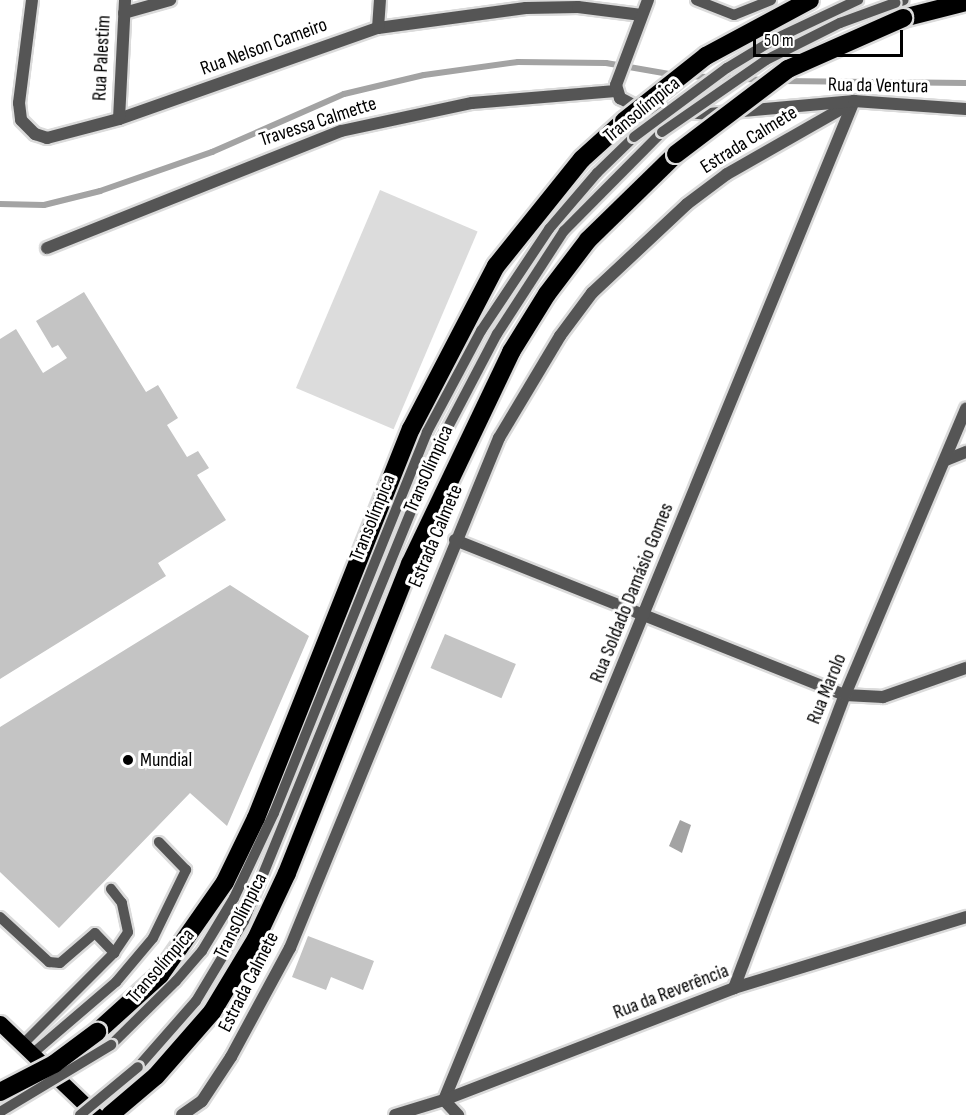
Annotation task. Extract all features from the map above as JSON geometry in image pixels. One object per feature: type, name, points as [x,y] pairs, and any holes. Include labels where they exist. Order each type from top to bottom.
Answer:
[{"type":"highway","name":"TransOlímpica","points":[[0,1092],[54,1064],[97,1032],[160,975],[225,882],[256,818],[411,429],[490,277],[530,221],[582,159],[624,121],[706,56],[810,0]]},
{"type":"highway","name":"TransOlímpica","points":[[110,1115],[156,1076],[212,1012],[256,939],[287,873],[410,564],[511,352],[547,294],[588,240],[676,154],[788,69],[901,7],[966,2]]},
{"type":"main road","points":[[0,1023],[96,1115]]},
{"type":"street","name":"Rua Nelson Cameiro","points":[[32,0],[19,104],[21,120],[35,134],[47,138],[119,119],[378,28],[526,8],[578,7],[641,15]]},
{"type":"street","points":[[124,6],[170,0]]},
{"type":"street","points":[[378,28],[380,0]]},
{"type":"street","points":[[617,86],[626,54],[648,0]]},
{"type":"street","name":"Rua Palestim","points":[[119,119],[124,6]]},
{"type":"street","name":"Rua da Ventura","points":[[617,86],[620,98],[637,108],[709,114],[854,101],[966,109]]},
{"type":"street","name":"Travessa Calmette","points":[[47,248],[341,131],[472,104],[617,86]]},
{"type":"street","name":"Estrada Calmete","points":[[182,1115],[202,1101],[231,1057],[290,948],[454,540],[499,438],[526,389],[592,293],[695,198],[788,137],[854,101]]},
{"type":"street","name":"Rua Soldado Damásio Gomes","points":[[444,1100],[854,101]]},
{"type":"street","name":"Rua Marolo","points":[[734,988],[845,695],[966,409]]},
{"type":"street","points":[[946,460],[966,452]]},
{"type":"street","points":[[454,540],[845,695],[883,697],[966,668]]},
{"type":"street","name":"Rua da Reverência","points":[[395,1115],[444,1100],[734,988],[966,917]]},
{"type":"street","points":[[444,1100],[458,1115]]},
{"type":"street","points":[[202,1101],[202,1115]]},
{"type":"lane","points":[[696,0],[734,15],[771,0]]},
{"type":"lane","name":"Transolímpica","points":[[0,1112],[111,1045],[176,981],[202,951],[234,898],[274,813],[427,432],[481,331],[549,229],[597,173],[634,137],[727,68],[775,39],[858,0]]},
{"type":"lane","name":"Transolímpica","points":[[80,1115],[138,1067],[196,1001],[244,921],[436,450],[497,334],[564,231],[662,132],[766,60],[840,23],[901,7]]},
{"type":"lane","points":[[27,1049],[116,981],[153,938],[186,870],[159,842]]},
{"type":"lane","points":[[27,1049],[114,953],[128,932],[128,920],[122,903],[111,889]]},
{"type":"lane","points":[[0,917],[49,962],[60,963],[95,933],[114,953]]},
{"type":"shaded area","points":[[380,190],[478,231],[394,429],[296,388]]},
{"type":"shaded area","points":[[680,820],[691,825],[682,853],[669,846]]},
{"type":"building","points":[[84,292],[146,392],[158,385],[178,418],[167,425],[187,457],[198,451],[209,468],[197,475],[226,520],[158,563],[166,576],[0,679],[0,339],[16,329],[43,373],[67,358],[58,345],[52,348],[36,321]]},
{"type":"building","name":"Mundial","points":[[230,585],[309,636],[227,826],[190,793],[59,928],[0,872],[0,727]]},
{"type":"building","points":[[445,634],[516,664],[501,698],[431,668]]},
{"type":"building","points":[[308,936],[374,961],[363,990],[331,977],[326,990],[292,977]]},
{"type":"waterway","points":[[0,204],[44,205],[100,191],[212,152],[344,94],[424,75],[518,62],[606,63],[675,75]]},
{"type":"waterway","points":[[688,76],[765,80]]},
{"type":"waterway","points":[[781,81],[966,83]]},
{"type":"place","name":"Mundial","points":[[128,760]]}]
